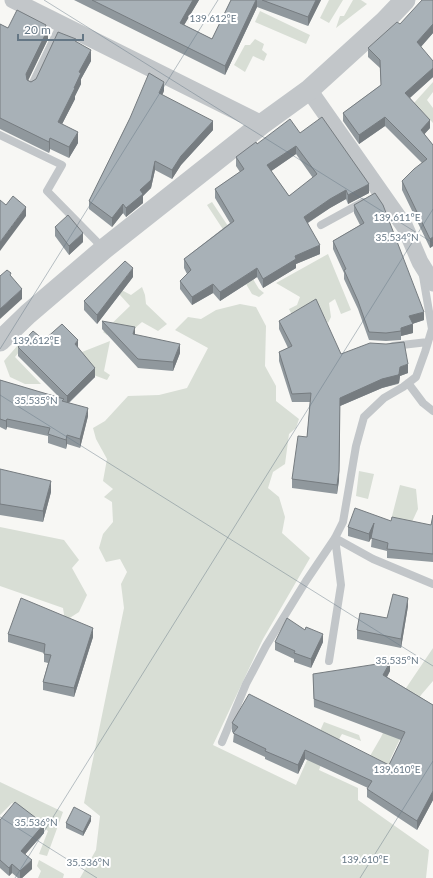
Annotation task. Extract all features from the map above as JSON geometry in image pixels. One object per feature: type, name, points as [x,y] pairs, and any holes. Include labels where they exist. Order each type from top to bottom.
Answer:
[{"type":"street","points":[[13,0],[262,124]]},
{"type":"street","points":[[0,341],[28,314],[104,249],[262,124],[309,90],[385,21],[405,0]]},
{"type":"street","points":[[309,90],[374,196],[405,227],[420,262],[433,283]]},
{"type":"lane","points":[[31,87],[61,24]]},
{"type":"lane","points":[[0,135],[62,165],[47,191],[104,249]]},
{"type":"lane","points":[[321,225],[374,196]]},
{"type":"lane","points":[[222,742],[246,684],[266,646],[306,581],[335,538],[343,522],[356,446],[364,417],[384,398],[416,377],[432,329],[420,262]]},
{"type":"lane","points":[[386,347],[428,342]]},
{"type":"lane","points":[[408,383],[423,403],[433,411]]},
{"type":"lane","points":[[335,538],[373,559],[433,584]]},
{"type":"lane","points":[[329,661],[341,585],[335,538]]},
{"type":"shaded area","points":[[329,0],[343,0],[329,23],[320,18]]},
{"type":"shaded area","points":[[353,0],[361,0],[367,4],[336,28],[340,16],[344,16]]},
{"type":"shaded area","points":[[260,11],[310,35],[306,44],[255,22]]},
{"type":"shaded area","points":[[255,39],[264,44],[262,50],[267,54],[264,61],[253,56],[245,72],[234,65],[245,45],[250,45]]},
{"type":"shaded area","points":[[433,82],[433,92],[427,100],[433,108],[433,123],[414,103]]},
{"type":"shaded area","points":[[212,202],[238,241],[251,251],[270,236],[270,228],[279,240],[247,269],[259,289],[264,293],[259,297],[252,294],[246,284],[242,287],[234,275],[245,263],[207,205]]},
{"type":"shaded area","points":[[328,254],[351,310],[341,314],[335,299],[329,303],[331,317],[328,323],[316,303],[293,317],[289,309],[297,305],[300,297],[276,283]]},
{"type":"shaded area","points":[[110,284],[131,295],[142,287],[146,304],[167,324],[158,331],[142,322],[135,328],[116,327],[107,335],[103,332],[130,306]]},
{"type":"shaded area","points":[[240,304],[256,307],[266,326],[265,366],[276,386],[276,401],[299,419],[296,428],[289,434],[285,464],[273,472],[268,488],[279,497],[285,517],[282,533],[310,558],[263,639],[213,745],[296,785],[324,722],[359,735],[361,741],[342,734],[338,741],[330,741],[319,770],[358,788],[358,800],[429,850],[426,878],[80,878],[96,850],[100,816],[84,803],[124,608],[121,584],[127,572],[120,559],[106,562],[99,548],[103,534],[113,522],[112,502],[104,497],[113,489],[103,481],[107,459],[96,439],[93,428],[105,421],[128,396],[159,395],[187,388],[208,348],[175,330],[188,317],[201,319],[216,310]]},
{"type":"shaded area","points":[[25,337],[28,341],[15,357],[41,384],[25,384],[10,377],[4,361]]},
{"type":"shaded area","points":[[110,341],[104,371],[110,375],[107,380],[91,374],[94,369],[82,352]]},
{"type":"shaded area","points":[[359,471],[374,474],[368,499],[356,496]]},
{"type":"shaded area","points":[[400,485],[416,489],[418,509],[411,524],[391,520]]},
{"type":"shaded area","points":[[0,527],[64,540],[79,560],[72,568],[87,595],[79,612],[65,621],[63,608],[0,586]]},
{"type":"shaded area","points":[[433,648],[433,681],[421,695],[390,760],[394,764],[390,770],[370,756],[402,694]]},
{"type":"shaded area","points":[[0,782],[63,812],[47,856],[39,854],[48,831],[12,803],[0,815]]},
{"type":"shaded area","points":[[39,860],[64,874],[63,878],[38,878],[41,871],[37,866]]},
{"type":"building","points":[[92,0],[193,0],[180,23],[212,39],[231,0],[256,0],[225,66]]},
{"type":"building","points":[[262,0],[316,0],[308,17]]},
{"type":"building","points":[[422,0],[433,0],[433,24],[417,42],[433,61],[433,68],[405,93],[430,120],[421,130],[433,145],[433,237],[430,239],[402,181],[427,159],[385,117],[359,135],[343,113],[381,85],[380,60],[368,48],[397,22],[400,24]]},
{"type":"building","points":[[17,10],[46,25],[45,28],[48,29],[26,74],[27,80],[31,82],[36,79],[58,32],[76,39],[75,41],[91,50],[79,72],[81,73],[75,88],[58,122],[78,132],[69,147],[50,138],[49,142],[0,118],[0,24],[8,28]]},
{"type":"building","points":[[149,73],[164,82],[159,93],[213,121],[181,156],[172,170],[155,161],[151,180],[140,190],[143,194],[126,208],[123,204],[112,218],[89,201],[130,118]]},
{"type":"building","points":[[322,117],[369,184],[348,195],[346,190],[304,217],[320,245],[295,256],[296,259],[263,279],[257,268],[220,292],[213,284],[192,297],[180,281],[191,270],[184,259],[234,221],[215,189],[244,169],[236,157],[256,142],[257,144],[290,119],[300,133]],"holes":[[[296,146],[317,174],[289,196],[267,165]]]},
{"type":"building","points":[[375,193],[383,205],[424,312],[409,316],[413,324],[401,328],[401,331],[386,333],[369,332],[358,301],[344,270],[346,269],[333,241],[364,223],[354,205]]},
{"type":"building","points":[[13,196],[26,207],[0,242],[0,200],[6,205]]},
{"type":"building","points":[[68,215],[83,233],[69,246],[55,227]]},
{"type":"building","points":[[125,261],[133,268],[97,315],[84,301]]},
{"type":"building","points":[[7,270],[11,273],[10,275],[22,289],[0,309],[0,276]]},
{"type":"building","points":[[316,299],[341,354],[370,343],[386,344],[404,342],[408,364],[400,367],[398,375],[382,379],[340,398],[339,471],[337,485],[292,479],[298,436],[307,437],[311,393],[292,394],[279,352],[292,346],[279,321]]},
{"type":"building","points":[[102,321],[135,327],[133,334],[180,344],[173,362],[138,359]]},
{"type":"building","points":[[62,324],[78,340],[75,344],[95,368],[67,396],[18,347],[33,331],[44,340]]},
{"type":"building","points":[[0,380],[64,399],[62,401],[88,408],[80,439],[67,435],[66,440],[48,434],[50,428],[7,419],[6,421],[0,419]]},
{"type":"building","points":[[0,469],[51,481],[43,511],[0,504]]},
{"type":"building","points":[[355,508],[391,521],[392,517],[431,525],[433,515],[433,554],[387,549],[388,543],[371,538],[374,523],[369,534],[348,527]]},
{"type":"building","points":[[393,594],[408,598],[401,639],[357,630],[360,613],[387,618]]},
{"type":"building","points":[[21,598],[93,628],[74,688],[43,682],[51,655],[44,654],[45,644],[8,634]]},
{"type":"building","points":[[287,618],[305,630],[306,627],[323,634],[311,659],[294,653],[295,651],[275,642]]},
{"type":"building","points":[[390,662],[383,675],[433,705],[433,791],[417,821],[367,789],[372,781],[305,750],[298,765],[265,751],[266,749],[233,733],[238,727],[232,723],[249,694],[389,765],[405,732],[314,699],[313,674]]},
{"type":"building","points":[[15,802],[44,824],[21,851],[32,860],[20,871],[12,864],[9,868],[0,860],[0,820]]},
{"type":"building","points":[[74,807],[91,816],[83,832],[66,823]]}]
